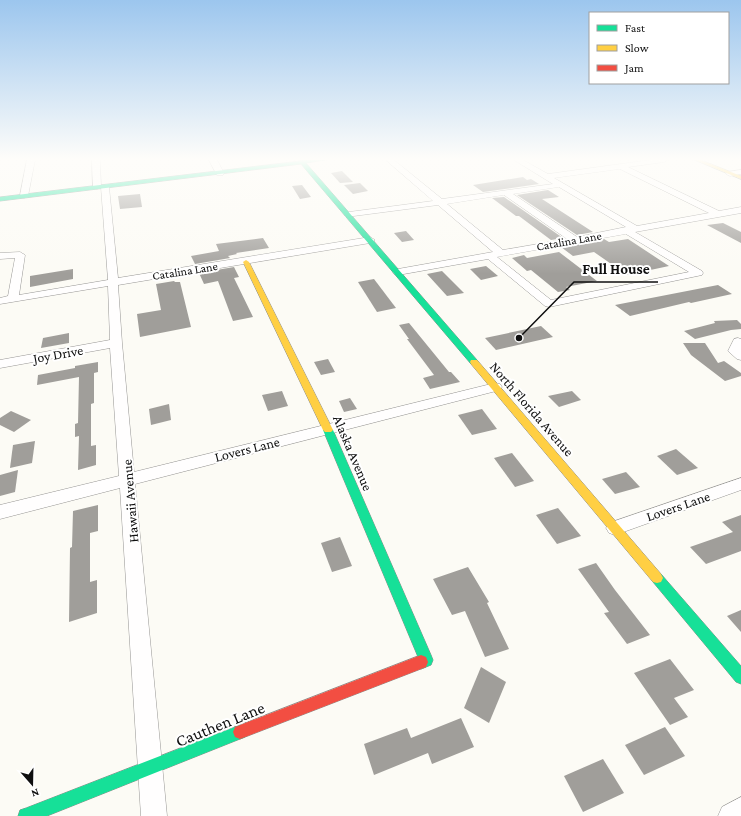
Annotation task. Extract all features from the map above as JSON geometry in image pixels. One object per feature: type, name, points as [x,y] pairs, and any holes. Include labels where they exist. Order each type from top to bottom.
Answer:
[{"type":"street","name":"Hawaii Avenue","points":[[102,198],[113,283],[116,343],[154,816]]},
{"type":"street","name":"North Florida Avenue","points":[[334,198],[741,677]]},
{"type":"street","points":[[436,198],[500,253]]},
{"type":"street","points":[[349,215],[463,198]]},
{"type":"street","points":[[513,198],[575,240]]},
{"type":"street","points":[[489,255],[549,304],[698,273],[581,198]]},
{"type":"street","points":[[685,198],[717,214]]},
{"type":"street","name":"Catalina Lane","points":[[398,272],[741,210]]},
{"type":"street","name":"Catalina Lane","points":[[0,301],[246,262],[370,240]]},
{"type":"street","points":[[0,256],[20,255],[13,299]]},
{"type":"street","name":"Alaska Avenue","points":[[246,262],[328,429],[426,660]]},
{"type":"street","points":[[741,343],[738,342],[734,351],[741,356]]},
{"type":"street","name":"Joy Drive","points":[[0,364],[116,343]]},
{"type":"street","name":"Lovers Lane","points":[[0,512],[495,388]]},
{"type":"street","name":"Lovers Lane","points":[[615,528],[741,484]]},
{"type":"street","name":"Cauthen Lane","points":[[26,816],[426,660]]},
{"type":"street","points":[[731,816],[741,810]]},
{"type":"building","points":[[118,198],[141,198],[142,207],[120,209]]},
{"type":"building","points":[[492,198],[506,198],[563,238],[551,240],[519,216],[516,216]]},
{"type":"building","points":[[522,198],[550,198],[542,199],[593,232],[577,235]]},
{"type":"building","points":[[723,223],[741,232],[741,243],[707,225]]},
{"type":"building","points":[[406,231],[414,240],[402,242],[394,233]]},
{"type":"building","points":[[263,238],[269,248],[236,253],[237,254],[228,256],[230,258],[195,264],[191,256],[219,251],[216,244]]},
{"type":"building","points":[[604,239],[609,242],[628,239],[669,266],[627,275],[594,252],[573,256],[561,247]]},
{"type":"building","points":[[559,252],[597,281],[566,287],[570,290],[558,292],[531,270],[527,271],[512,258],[524,255],[527,258]]},
{"type":"building","points":[[486,266],[498,276],[481,280],[470,269]]},
{"type":"building","points":[[234,267],[239,277],[234,278],[253,317],[233,321],[218,281],[204,284],[199,273]]},
{"type":"building","points":[[73,269],[73,279],[30,287],[30,276]]},
{"type":"building","points":[[442,271],[464,293],[447,296],[427,274]]},
{"type":"building","points":[[374,279],[396,308],[377,312],[358,282]]},
{"type":"building","points":[[174,281],[180,282],[191,327],[140,337],[137,314],[161,310],[156,284]]},
{"type":"building","points":[[718,285],[732,294],[691,303],[689,302],[630,316],[615,305]]},
{"type":"building","points":[[737,320],[741,324],[741,329],[695,339],[684,331],[715,323],[714,321]]},
{"type":"building","points":[[409,323],[449,372],[451,372],[460,382],[430,389],[423,378],[434,375],[407,339],[409,339],[399,325]]},
{"type":"building","points":[[541,326],[553,337],[496,350],[485,338]]},
{"type":"building","points":[[69,333],[69,343],[41,348],[43,338]]},
{"type":"building","points":[[683,343],[705,343],[718,363],[724,361],[741,373],[741,376],[725,381],[691,355]]},
{"type":"building","points":[[328,359],[335,372],[321,375],[314,362]]},
{"type":"building","points":[[98,362],[98,372],[94,373],[94,403],[91,404],[91,446],[96,445],[96,465],[78,470],[79,436],[75,437],[75,424],[78,423],[79,377],[37,385],[38,375]]},
{"type":"building","points":[[282,391],[288,406],[268,411],[262,395]]},
{"type":"building","points":[[572,391],[581,400],[559,407],[548,396]]},
{"type":"building","points":[[350,398],[357,409],[344,412],[339,401]]},
{"type":"building","points":[[169,404],[171,420],[151,425],[149,409]]},
{"type":"building","points":[[482,409],[497,429],[472,435],[458,415]]},
{"type":"building","points":[[11,411],[31,420],[14,432],[0,425],[0,418]]},
{"type":"building","points":[[35,441],[32,463],[10,468],[13,445]]},
{"type":"building","points":[[676,449],[698,468],[677,475],[657,456]]},
{"type":"building","points":[[512,453],[534,481],[515,487],[494,458]]},
{"type":"building","points":[[18,470],[15,492],[0,496],[0,475]]},
{"type":"building","points":[[626,472],[640,487],[615,494],[602,479]]},
{"type":"building","points":[[98,505],[98,531],[90,533],[90,582],[97,580],[97,613],[69,622],[70,548],[72,547],[73,511]]},
{"type":"building","points":[[558,508],[581,536],[557,544],[536,515]]},
{"type":"building","points":[[741,515],[741,551],[706,564],[690,547],[733,532],[722,522]]},
{"type":"building","points":[[340,537],[352,566],[332,572],[321,543]]},
{"type":"building","points":[[596,563],[650,635],[627,644],[604,613],[609,612],[578,569]]},
{"type":"building","points":[[468,567],[489,602],[487,603],[509,649],[485,657],[465,611],[452,615],[433,579]]},
{"type":"building","points":[[741,610],[741,632],[727,616]]},
{"type":"building","points":[[670,659],[694,690],[674,698],[688,717],[670,725],[634,673]]},
{"type":"building","points":[[481,667],[506,682],[489,723],[464,708]]},
{"type":"building","points":[[461,718],[474,747],[432,764],[428,753],[374,775],[364,744],[407,728],[411,738]]},
{"type":"building","points":[[665,727],[685,756],[644,775],[625,745]]},
{"type":"building","points":[[603,759],[624,793],[583,812],[564,776]]},
{"type":"traffic: fast","points":[[0,199],[8,198]]},
{"type":"traffic: fast","points":[[333,198],[474,362]]},
{"type":"traffic: fast","points":[[328,430],[426,660],[421,662]]},
{"type":"traffic: fast","points":[[657,578],[741,677]]},
{"type":"traffic: fast","points":[[26,816],[240,732]]},
{"type":"traffic: slow","points":[[246,262],[328,430]]},
{"type":"traffic: slow","points":[[474,362],[657,578]]},
{"type":"traffic: jam","points":[[240,732],[421,662]]},
{"type":"place","name":"Full House","points":[[519,338]]}]
